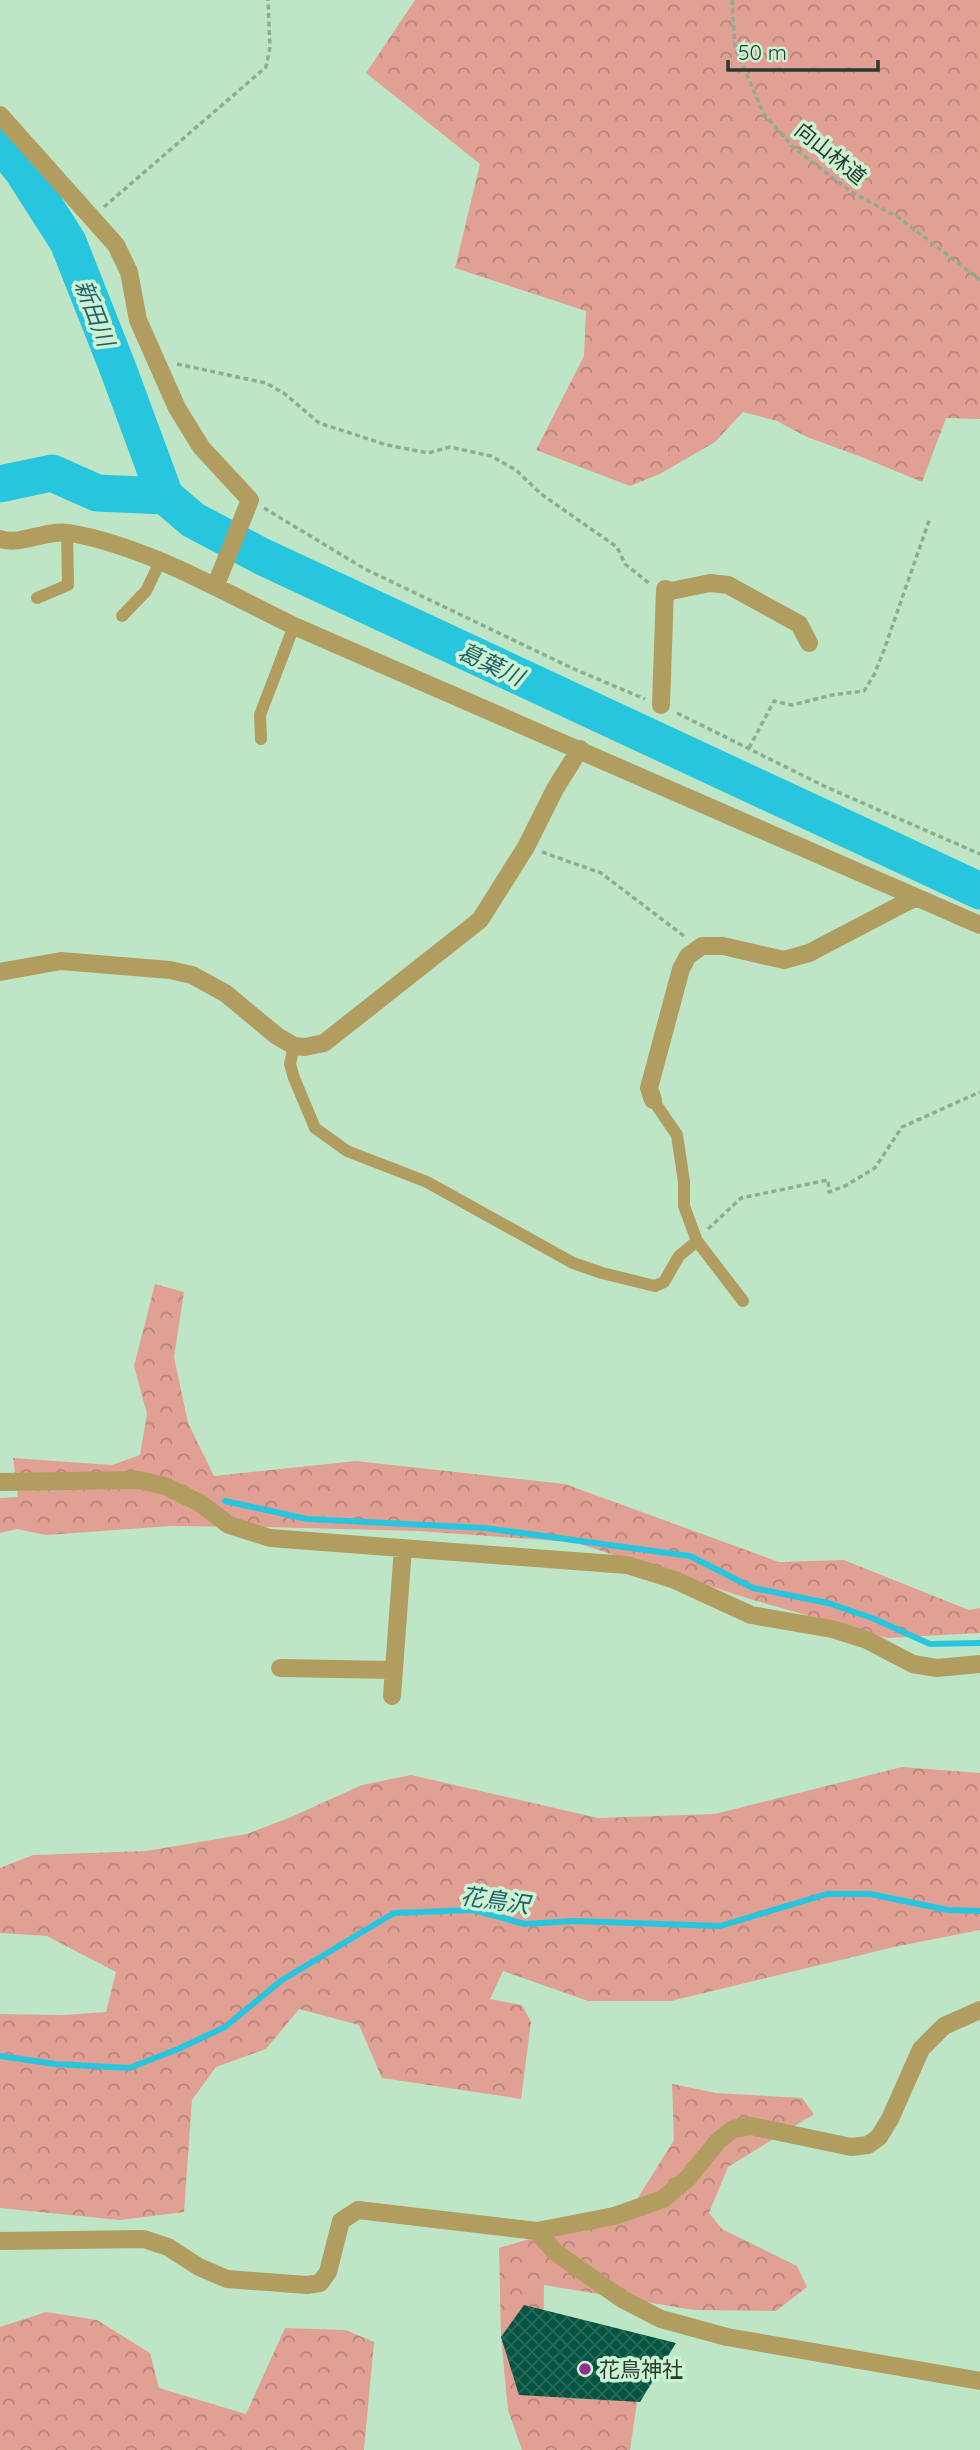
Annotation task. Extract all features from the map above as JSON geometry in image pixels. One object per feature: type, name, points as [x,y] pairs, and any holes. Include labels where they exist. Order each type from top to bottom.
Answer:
[{"type":"street","points":[[0,115],[116,245],[129,272],[138,320],[177,408],[201,447],[249,504],[217,582]]},
{"type":"street","points":[[0,539],[17,540],[67,532],[113,543],[217,582],[294,626],[980,925]]},
{"type":"street","points":[[662,705],[665,589],[671,591],[710,583],[728,585],[799,624],[809,643]]},
{"type":"street","points":[[0,972],[61,961],[170,970],[192,975],[225,993],[277,1036],[294,1046],[324,1043],[480,920],[526,847],[555,789],[580,749]]},
{"type":"street","points":[[653,1100],[649,1088],[681,969],[688,956],[699,948],[723,946],[784,960],[809,953],[916,897]]},
{"type":"street","points":[[0,1482],[139,1480],[165,1486],[200,1503],[229,1525],[271,1538],[627,1565],[675,1580],[751,1615],[831,1629],[867,1640],[913,1664],[937,1668],[980,1664]]},
{"type":"street","points":[[392,1696],[403,1548]]},
{"type":"street","points":[[280,1668],[393,1670]]},
{"type":"street","points":[[0,2241],[144,2239],[168,2247],[199,2267],[227,2279],[307,2285],[320,2283],[328,2272],[341,2221],[358,2210],[537,2231],[614,2216],[663,2199],[688,2178],[718,2141],[733,2129],[751,2126],[851,2147],[868,2145],[879,2137],[890,2119],[921,2049],[944,2026],[980,2010]]},
{"type":"street","points":[[537,2231],[555,2252],[622,2299],[661,2319],[727,2337],[980,2381]]},
{"type":"lane","points":[[37,598],[68,585],[67,532]]},
{"type":"lane","points":[[122,616],[146,591],[160,562]]},
{"type":"lane","points":[[261,739],[260,715],[294,626]]},
{"type":"lane","points":[[294,1046],[290,1064],[293,1078],[315,1129],[347,1151],[427,1182],[573,1263],[655,1286],[664,1282],[679,1256],[697,1241]]},
{"type":"lane","points":[[653,1100],[677,1135],[684,1182],[684,1206],[697,1241],[743,1301]]},
{"type":"path","points":[[92,218],[266,67],[270,47],[268,0]]},
{"type":"path","name":"向山林道","points":[[732,0],[735,48],[764,114],[794,148],[853,193],[898,217],[980,280]]},
{"type":"path","points":[[155,360],[266,383],[285,394],[319,423],[387,445],[428,453],[450,447],[491,456],[516,470],[541,494],[617,547],[625,564],[648,583],[665,589]]},
{"type":"path","points":[[249,504],[365,569],[574,669],[662,705],[826,788],[980,854]]},
{"type":"path","points":[[749,748],[774,701],[792,705],[832,695],[864,691],[884,650],[930,518]]},
{"type":"path","points":[[526,847],[601,873],[699,948]]},
{"type":"path","points":[[697,1241],[741,1198],[828,1180],[830,1192],[845,1186],[875,1168],[902,1128],[980,1092]]},
{"type":"green space","points":[[415,0],[980,0],[980,419],[946,418],[922,482],[807,437],[777,421],[743,412],[715,442],[660,474],[630,486],[536,450],[584,356],[586,311],[455,268],[480,164],[366,73]]},
{"type":"green space","points":[[155,1284],[184,1292],[174,1357],[188,1423],[214,1476],[356,1461],[565,1484],[779,1562],[844,1560],[969,1610],[980,1608],[980,1633],[887,1638],[753,1600],[574,1542],[417,1531],[265,1527],[171,1526],[46,1535],[17,1529],[0,1533],[0,1498],[18,1497],[13,1458],[112,1465],[140,1455],[147,1414],[134,1366]]},
{"type":"green space","points":[[902,1767],[980,1773],[980,1930],[894,1947],[671,2001],[588,2001],[503,1971],[490,1999],[522,2005],[531,2022],[521,2099],[382,2078],[359,2025],[299,2009],[266,2049],[216,2067],[192,2100],[184,2212],[120,2220],[0,2208],[0,2014],[64,2015],[106,2012],[116,1972],[47,1936],[0,1933],[0,1868],[33,1855],[146,1851],[247,1834],[362,1785],[411,1775],[598,1818],[715,1814]]},
{"type":"green space","points":[[672,2084],[716,2093],[802,2098],[814,2114],[728,2167],[709,2213],[722,2229],[797,2266],[807,2287],[776,2311],[694,2310],[544,2285],[543,2362],[641,2375],[630,2450],[522,2450],[508,2410],[501,2337],[499,2248],[631,2209],[674,2140]]},
{"type":"green space","points":[[46,2312],[97,2320],[150,2353],[159,2388],[246,2414],[285,2328],[346,2330],[374,2342],[364,2450],[0,2450],[0,2327]]},
{"type":"building","name":"花鳥神社","points":[[524,2305],[676,2343],[640,2402],[519,2395],[501,2337]]},
{"type":"waterway","name":"新田川","points":[[0,143],[22,170],[68,242],[165,496]]},
{"type":"waterway","name":"葛葉川","points":[[0,484],[52,473],[97,493],[165,496],[193,520],[261,556],[980,891]]},
{"type":"waterway","points":[[225,1501],[307,1519],[485,1528],[690,1556],[753,1588],[828,1603],[872,1618],[930,1644],[980,1643]]},
{"type":"waterway","name":"花鳥沢","points":[[0,2056],[55,2064],[129,2068],[225,2027],[282,1980],[394,1913],[473,1910],[525,1924],[574,1921],[720,1926],[827,1894],[870,1894],[948,1910],[980,1911]]},
{"type":"place","name":"花鳥神社","points":[[585,2369]]}]
